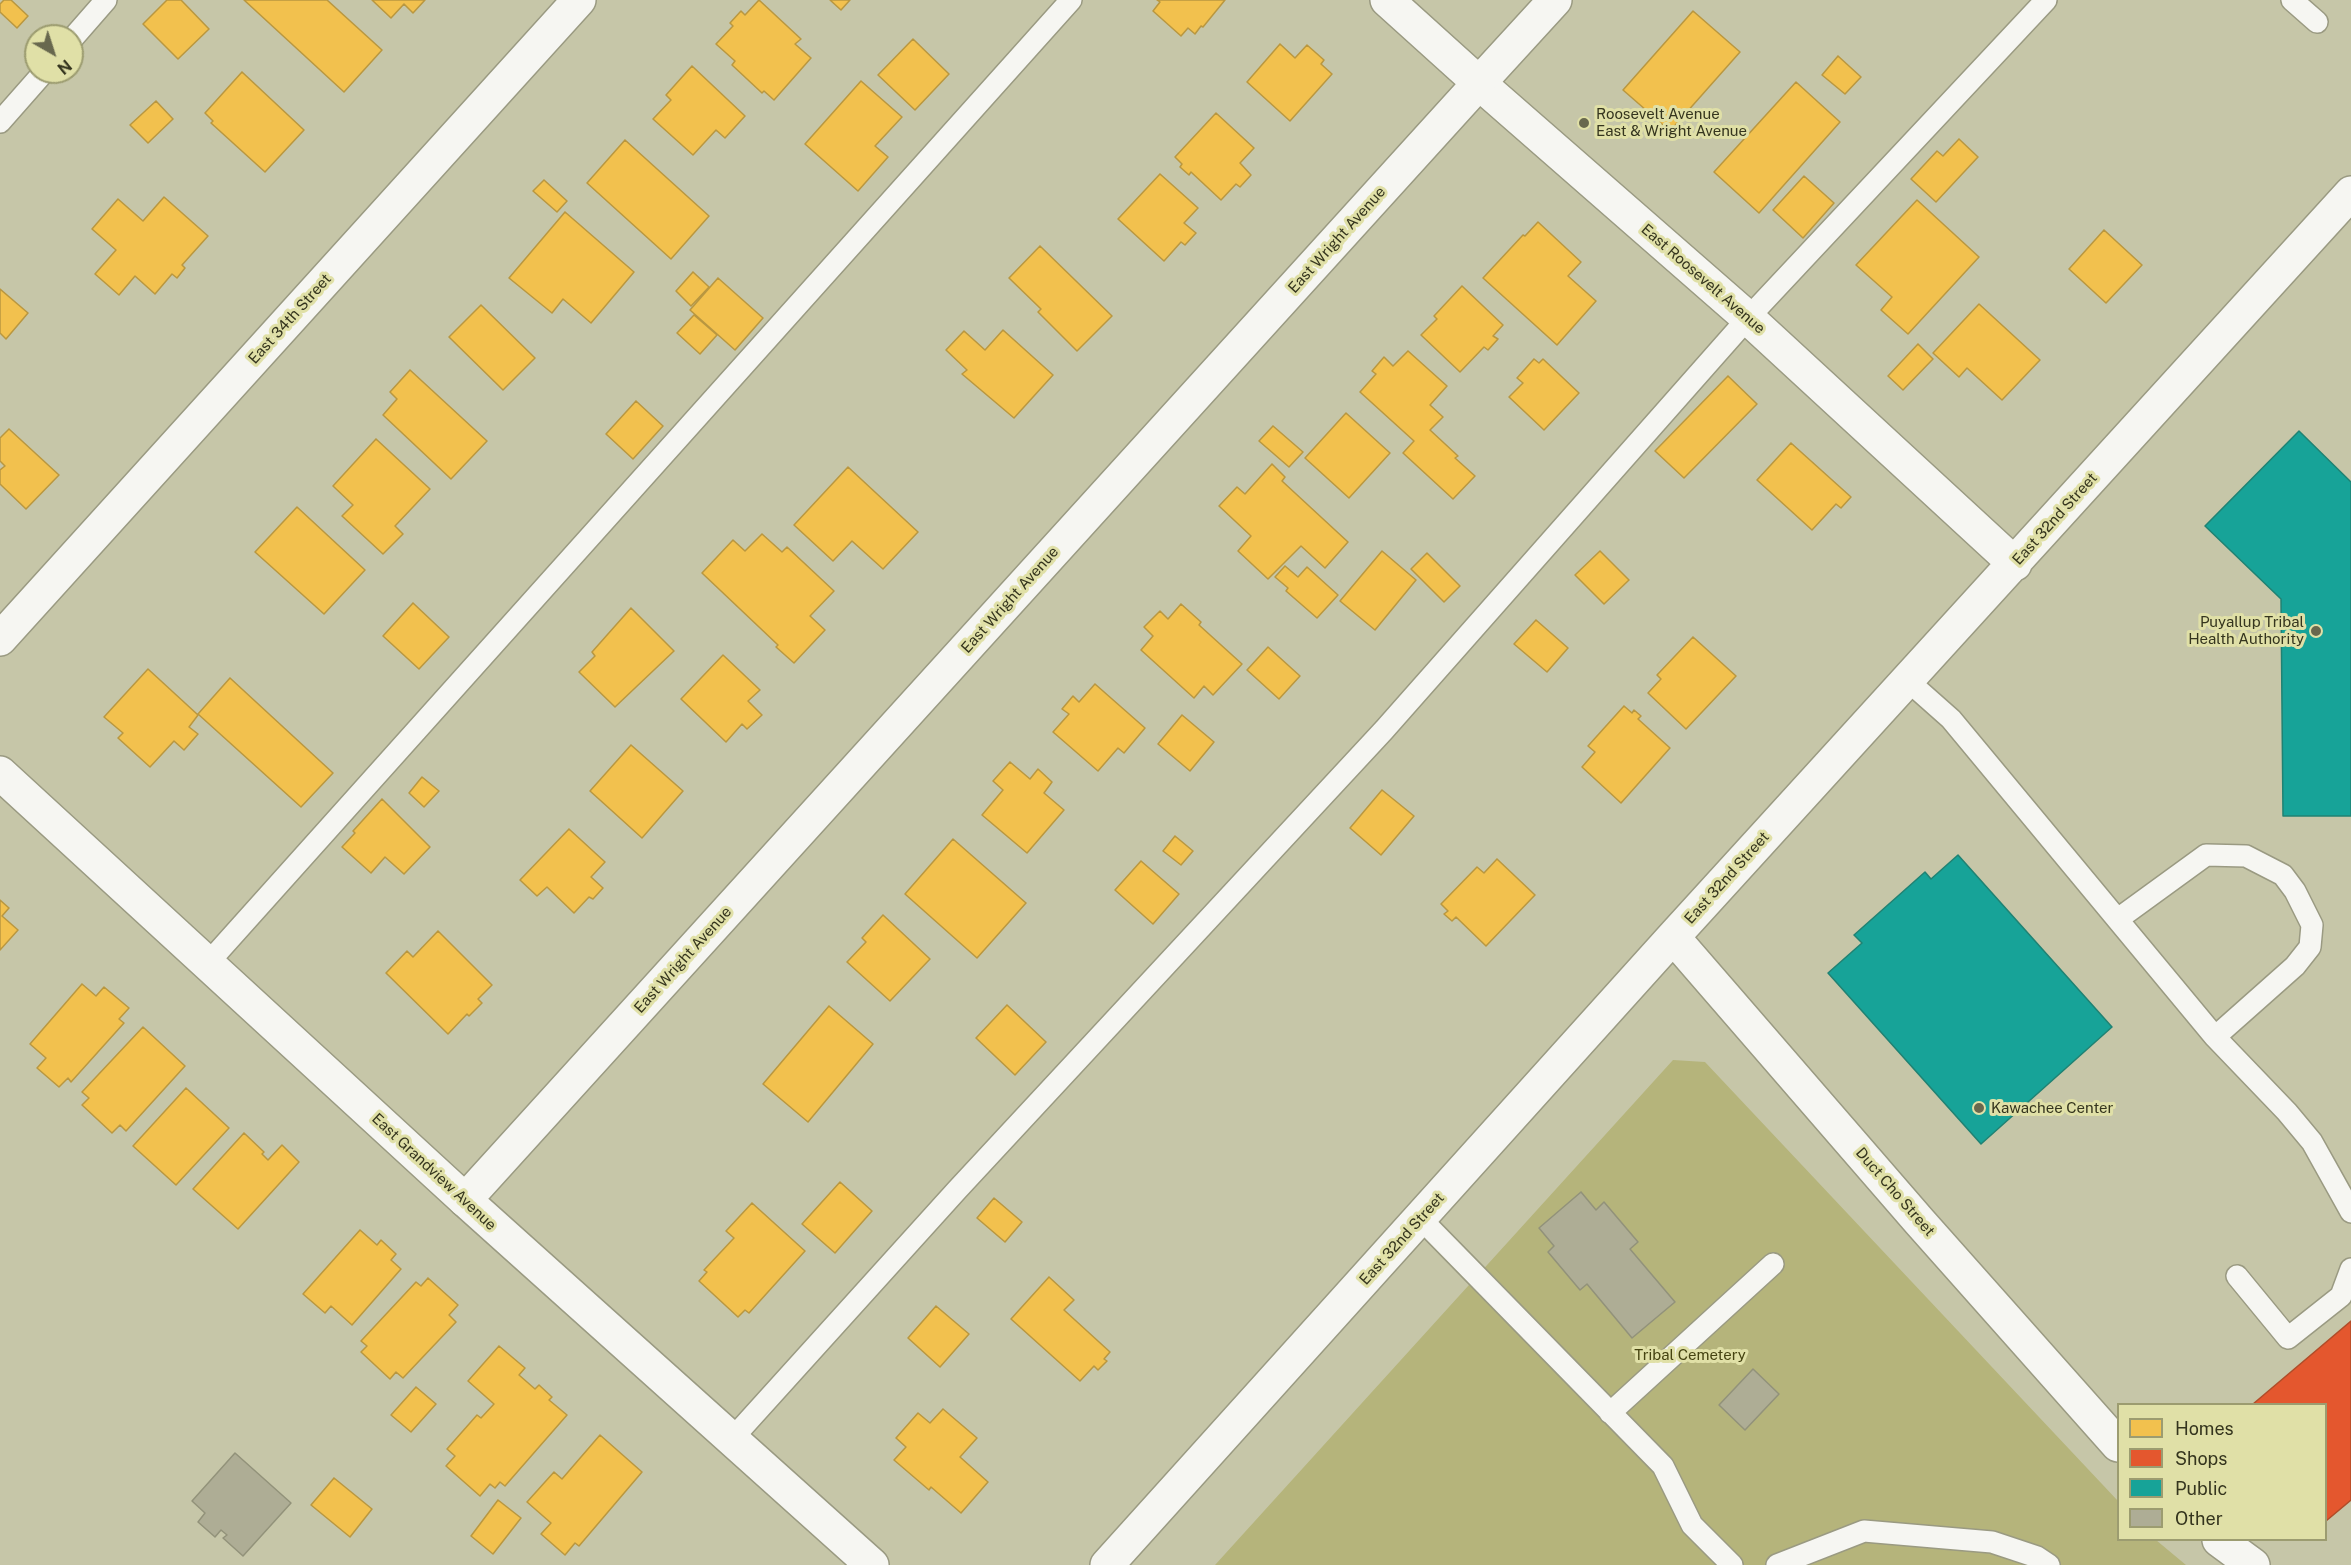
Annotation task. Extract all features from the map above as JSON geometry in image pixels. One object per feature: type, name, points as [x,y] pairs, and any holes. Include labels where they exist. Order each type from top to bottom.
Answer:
[{"type":"street","name":"East 34th Street","points":[[0,639],[579,0]]},
{"type":"street","name":"East Roosevelt Avenue","points":[[1387,0],[1748,318],[2015,564]]},
{"type":"street","name":"East Wright Avenue","points":[[465,1200],[1556,0]]},
{"type":"street","name":"East 32nd Street","points":[[1107,1565],[1673,937],[2351,193]]},
{"type":"street","name":"East Grandview Avenue","points":[[0,773],[465,1200],[872,1565]]},
{"type":"street","name":"Duct Cho Street","points":[[1673,937],[2117,1444]]},
{"type":"street","points":[[2222,1541],[2253,1565]]},
{"type":"lane","points":[[84,25],[106,0]]},
{"type":"lane","points":[[208,963],[1071,0]]},
{"type":"lane","points":[[731,1440],[957,1190],[1384,730],[1748,318],[2046,0]]},
{"type":"lane","points":[[2292,0],[2317,22]]},
{"type":"lane","points":[[0,122],[33,84]]},
{"type":"lane","points":[[1907,680],[1951,719],[2049,840],[2118,918],[2215,1037],[2287,1112],[2312,1142],[2351,1212]]},
{"type":"lane","points":[[2118,918],[2206,855],[2246,856],[2283,875],[2295,891],[2312,925],[2310,947],[2295,966],[2215,1037]]},
{"type":"lane","points":[[1420,1219],[1663,1466],[1692,1525],[1732,1565]]},
{"type":"lane","points":[[1610,1413],[1773,1264]]},
{"type":"lane","points":[[2237,1276],[2288,1338],[2341,1296],[2351,1269]]},
{"type":"lane","points":[[1777,1565],[1864,1531],[1992,1542],[2037,1557],[2049,1565]]},
{"type":"green space","name":"Tribal Cemetery","points":[[1673,1060],[1705,1062],[2117,1500],[2117,1541],[2157,1541],[2186,1565],[1215,1565]]},
{"type":"building: Homes","points":[[4,0],[11,0],[28,16],[17,28],[0,12],[0,4]]},
{"type":"building: Homes","points":[[167,0],[181,0],[209,29],[178,59],[143,24]]},
{"type":"building: Homes","points":[[244,0],[327,0],[382,50],[344,92]]},
{"type":"building: Homes","points":[[372,0],[425,0],[413,13],[404,4],[391,18]]},
{"type":"building: Homes","points":[[759,0],[801,39],[795,44],[811,58],[774,100],[764,91],[762,93],[732,65],[735,61],[716,44],[733,26],[730,23],[741,11],[745,15]]},
{"type":"building: Homes","points":[[830,0],[850,0],[841,10]]},
{"type":"building: Homes","points":[[1157,0],[1225,0],[1195,34],[1188,28],[1181,36],[1153,11],[1160,2]]},
{"type":"building: Homes","points":[[1693,11],[1740,52],[1670,131],[1623,90]]},
{"type":"building: Homes","points":[[913,39],[949,74],[915,110],[878,75]]},
{"type":"building: Homes","points":[[1280,44],[1295,58],[1307,45],[1324,60],[1321,64],[1332,74],[1290,121],[1247,82]]},
{"type":"building: Homes","points":[[1838,56],[1861,77],[1845,94],[1822,75]]},
{"type":"building: Homes","points":[[692,66],[745,116],[725,138],[716,130],[693,155],[653,119],[671,100],[666,95]]},
{"type":"building: Homes","points":[[242,72],[304,130],[265,172],[211,123],[213,121],[205,113]]},
{"type":"building: Homes","points":[[861,81],[902,117],[875,146],[888,157],[858,191],[805,144]]},
{"type":"building: Homes","points":[[1796,82],[1840,122],[1759,213],[1714,172]]},
{"type":"building: Homes","points":[[156,101],[173,119],[148,143],[130,125]]},
{"type":"building: Homes","points":[[1216,113],[1254,148],[1240,163],[1251,175],[1240,187],[1236,184],[1221,200],[1191,172],[1189,175],[1180,167],[1182,164],[1175,157]]},
{"type":"building: Homes","points":[[1959,139],[1978,157],[1936,202],[1911,179],[1937,151],[1943,156]]},
{"type":"building: Homes","points":[[625,140],[709,216],[671,259],[587,183]]},
{"type":"building: Homes","points":[[1160,174],[1198,208],[1184,223],[1196,233],[1185,245],[1181,242],[1164,261],[1118,219]]},
{"type":"building: Homes","points":[[1804,176],[1834,203],[1803,238],[1773,210]]},
{"type":"building: Homes","points":[[544,180],[567,201],[557,212],[533,191]]},
{"type":"building: Homes","points":[[164,197],[208,236],[182,265],[185,268],[177,278],[172,274],[155,294],[135,276],[119,295],[95,274],[116,250],[92,229],[118,199],[143,221]]},
{"type":"building: Homes","points":[[1917,200],[1979,257],[1908,334],[1881,310],[1892,297],[1856,265]]},
{"type":"building: Homes","points":[[565,212],[634,272],[591,323],[563,299],[552,313],[509,278]]},
{"type":"building: Homes","points":[[1538,222],[1581,262],[1568,276],[1596,301],[1557,345],[1483,278]]},
{"type":"building: Homes","points":[[2104,230],[2142,265],[2106,303],[2069,269]]},
{"type":"building: Homes","points":[[1040,246],[1112,316],[1077,351],[1038,312],[1041,309],[1009,278]]},
{"type":"building: Homes","points":[[693,272],[709,287],[691,306],[676,291]]},
{"type":"building: Homes","points":[[718,278],[763,318],[735,350],[690,310]]},
{"type":"building: Homes","points":[[1462,286],[1503,325],[1493,336],[1498,339],[1488,350],[1484,347],[1460,372],[1421,335],[1437,319],[1434,316]]},
{"type":"building: Homes","points":[[0,289],[28,313],[6,339],[0,333]]},
{"type":"building: Homes","points":[[1979,304],[2040,360],[2002,400],[1967,368],[1959,377],[1933,353]]},
{"type":"building: Homes","points":[[481,305],[535,358],[503,390],[449,337]]},
{"type":"building: Homes","points":[[694,315],[717,335],[700,354],[677,333]]},
{"type":"building: Homes","points":[[1003,330],[1053,375],[1014,418],[962,374],[967,370],[946,350],[964,331],[985,350]]},
{"type":"building: Homes","points":[[1918,344],[1933,359],[1903,390],[1888,376]]},
{"type":"building: Homes","points":[[1408,351],[1447,386],[1430,405],[1443,417],[1430,430],[1458,456],[1455,458],[1475,476],[1453,499],[1403,453],[1414,441],[1360,392],[1376,374],[1372,371],[1384,357],[1393,366]]},
{"type":"building: Homes","points":[[1534,359],[1539,363],[1543,359],[1579,393],[1544,430],[1509,397],[1523,383],[1517,378]]},
{"type":"building: Homes","points":[[410,370],[487,441],[451,479],[383,415],[397,399],[390,392]]},
{"type":"building: Homes","points":[[1728,376],[1757,404],[1684,478],[1655,451]]},
{"type":"building: Homes","points":[[636,401],[663,426],[633,459],[606,434]]},
{"type":"building: Homes","points":[[1346,413],[1390,453],[1349,498],[1305,458]]},
{"type":"building: Homes","points":[[1273,426],[1303,452],[1289,467],[1259,441]]},
{"type":"building: Homes","points":[[9,429],[59,475],[26,509],[0,484],[0,470],[5,466],[0,461],[0,438]]},
{"type":"building: Homes","points":[[376,439],[430,489],[395,526],[403,534],[383,554],[342,516],[353,505],[333,486]]},
{"type":"building: Homes","points":[[1791,443],[1851,497],[1841,508],[1836,504],[1812,530],[1757,480]]},
{"type":"building: Homes","points":[[1272,464],[1285,477],[1282,481],[1348,542],[1325,568],[1301,546],[1268,579],[1238,551],[1251,536],[1219,506],[1237,487],[1245,494]]},
{"type":"building: Homes","points":[[848,467],[918,532],[883,569],[852,541],[833,561],[794,525]]},
{"type":"building: Homes","points":[[297,507],[365,570],[324,614],[255,552]]},
{"type":"building: Homes","points":[[762,534],[782,552],[787,547],[834,591],[810,616],[825,630],[794,663],[702,573],[733,540],[745,551]]},
{"type":"building: Homes","points":[[1382,551],[1416,580],[1375,630],[1340,601]]},
{"type":"building: Homes","points":[[1600,551],[1629,580],[1604,604],[1575,575]]},
{"type":"building: Homes","points":[[1427,553],[1460,586],[1444,602],[1411,569]]},
{"type":"building: Homes","points":[[1285,566],[1298,577],[1307,567],[1338,595],[1317,618],[1286,591],[1288,588],[1275,577]]},
{"type":"building: Homes","points":[[413,603],[449,637],[419,669],[383,636]]},
{"type":"building: Homes","points":[[1181,604],[1201,622],[1199,625],[1242,664],[1213,695],[1204,686],[1194,698],[1141,650],[1153,636],[1144,627],[1160,611],[1168,619]]},
{"type":"building: Homes","points":[[631,608],[674,651],[615,707],[579,672],[595,656],[592,652]]},
{"type":"building: Homes","points":[[1536,620],[1568,648],[1547,672],[1514,644]]},
{"type":"building: Homes","points":[[1693,637],[1736,676],[1686,729],[1648,693],[1661,679],[1657,675]]},
{"type":"building: Homes","points":[[1268,647],[1300,676],[1279,699],[1247,670]]},
{"type":"building: Homes","points":[[723,655],[760,690],[748,701],[762,715],[747,729],[742,724],[726,742],[681,699]]},
{"type":"building: Homes","points":[[148,669],[198,715],[189,727],[198,734],[184,750],[174,741],[150,767],[118,738],[123,733],[104,717]]},
{"type":"building: Homes","points":[[230,678],[333,773],[301,807],[198,714]]},
{"type":"building: Homes","points":[[1095,684],[1145,728],[1124,753],[1118,748],[1098,771],[1053,732],[1069,714],[1062,709],[1073,696],[1079,702]]},
{"type":"building: Homes","points":[[1624,706],[1632,713],[1634,710],[1641,716],[1638,719],[1670,748],[1621,803],[1582,767],[1595,752],[1588,746]]},
{"type":"building: Homes","points":[[1182,715],[1214,742],[1190,771],[1158,744]]},
{"type":"building: Homes","points":[[631,745],[683,791],[642,838],[590,791]]},
{"type":"building: Homes","points":[[1010,762],[1030,779],[1038,769],[1052,782],[1044,793],[1064,810],[1027,853],[982,815],[1003,790],[993,781]]},
{"type":"building: Homes","points":[[422,777],[439,791],[424,807],[409,793]]},
{"type":"building: Homes","points":[[1382,790],[1414,816],[1381,855],[1350,828]]},
{"type":"building: Homes","points":[[382,799],[430,847],[404,874],[385,857],[371,873],[342,847]]},
{"type":"building: Homes","points":[[569,829],[605,862],[591,877],[603,888],[593,899],[589,897],[574,913],[547,887],[537,896],[520,880]]},
{"type":"building: Homes","points":[[1175,836],[1193,851],[1181,865],[1163,851]]},
{"type":"building: Homes","points":[[953,839],[1026,903],[977,958],[905,894]]},
{"type":"building: Homes","points":[[1497,859],[1535,895],[1486,946],[1456,917],[1452,921],[1444,914],[1448,911],[1441,904],[1477,867],[1484,873]]},
{"type":"building: Homes","points":[[1141,861],[1179,894],[1153,924],[1115,890]]},
{"type":"building: Homes","points":[[0,900],[9,908],[2,916],[18,930],[0,950]]},
{"type":"building: Homes","points":[[883,915],[930,959],[890,1001],[847,962],[866,942],[862,938]]},
{"type":"building: Homes","points":[[438,931],[492,985],[478,999],[482,1003],[469,1016],[467,1014],[448,1034],[386,973],[407,951],[413,957]]},
{"type":"building: Homes","points":[[82,984],[96,996],[104,987],[129,1008],[119,1019],[124,1023],[71,1082],[68,1078],[59,1087],[37,1068],[46,1058],[30,1044]]},
{"type":"building: Homes","points":[[1007,1005],[1046,1042],[1015,1075],[976,1038]]},
{"type":"building: Homes","points":[[829,1006],[873,1044],[808,1122],[763,1084]]},
{"type":"building: Homes","points":[[143,1027],[185,1066],[126,1131],[120,1125],[112,1133],[82,1105],[89,1098],[82,1092]]},
{"type":"building: Homes","points":[[186,1088],[229,1128],[176,1185],[133,1146]]},
{"type":"building: Homes","points":[[244,1133],[264,1152],[262,1154],[268,1160],[282,1145],[299,1162],[238,1229],[193,1189]]},
{"type":"building: Homes","points":[[840,1182],[872,1211],[835,1253],[802,1224]]},
{"type":"building: Homes","points":[[994,1198],[1022,1222],[1005,1242],[977,1218]]},
{"type":"building: Homes","points":[[752,1203],[805,1251],[749,1313],[745,1310],[738,1317],[699,1281],[707,1272],[704,1270],[734,1238],[726,1231]]},
{"type":"building: Homes","points":[[360,1230],[377,1245],[381,1240],[396,1254],[391,1260],[401,1269],[352,1325],[331,1306],[325,1313],[303,1294]]},
{"type":"building: Homes","points":[[1049,1277],[1074,1300],[1064,1310],[1110,1352],[1104,1359],[1107,1361],[1098,1370],[1094,1366],[1080,1381],[1011,1319]]},
{"type":"building: Homes","points":[[428,1278],[458,1305],[449,1315],[456,1322],[403,1378],[396,1372],[390,1379],[361,1352],[367,1346],[361,1341],[416,1282],[421,1286]]},
{"type":"building: Homes","points":[[936,1306],[969,1334],[940,1367],[908,1338]]},
{"type":"building: Homes","points":[[499,1346],[525,1368],[519,1375],[535,1389],[539,1385],[552,1397],[549,1400],[567,1415],[505,1486],[500,1482],[495,1488],[490,1484],[480,1496],[446,1466],[455,1456],[447,1449],[477,1415],[481,1418],[494,1404],[468,1381]]},
{"type":"building: Homes","points":[[416,1387],[436,1404],[411,1432],[391,1415]]},
{"type":"building: Homes","points":[[943,1409],[977,1438],[960,1457],[988,1482],[961,1513],[931,1487],[929,1490],[894,1460],[906,1447],[896,1438],[918,1413],[930,1423]]},
{"type":"building: Homes","points":[[600,1435],[642,1472],[579,1546],[575,1543],[565,1555],[541,1534],[551,1523],[527,1502],[554,1472],[562,1479]]},
{"type":"building: Homes","points":[[334,1478],[372,1509],[350,1537],[311,1505]]},
{"type":"building: Homes","points":[[498,1500],[521,1518],[493,1554],[471,1536]]},
{"type":"building: Shops","points":[[2351,1321],[2351,1500],[2327,1520],[2327,1403],[2254,1403]]},
{"type":"building: Public","name":"Puyallup Tribal Health Authority","points":[[2299,431],[2351,482],[2351,816],[2283,816],[2281,599],[2205,526]]},
{"type":"building: Public","points":[[1958,855],[2112,1027],[1981,1144],[1828,973],[1862,943],[1854,935],[1925,872],[1931,879]]},
{"type":"building: Other","points":[[1581,1192],[1596,1210],[1604,1202],[1638,1242],[1630,1249],[1675,1302],[1632,1338],[1587,1284],[1580,1290],[1548,1252],[1554,1246],[1539,1228]]},
{"type":"building: Other","points":[[1753,1369],[1779,1394],[1745,1430],[1719,1405]]},
{"type":"building: Other","points":[[235,1453],[291,1503],[243,1556],[223,1538],[227,1535],[221,1530],[215,1537],[198,1522],[205,1513],[192,1501]]},
{"type":"place","name":"Roosevelt Avenue East & Wright Avenue","points":[[1584,123]]},
{"type":"place","name":"Puyallup Tribal Health Authority","points":[[2316,631]]},
{"type":"place","name":"Kawachee Center","points":[[1979,1108]]}]
